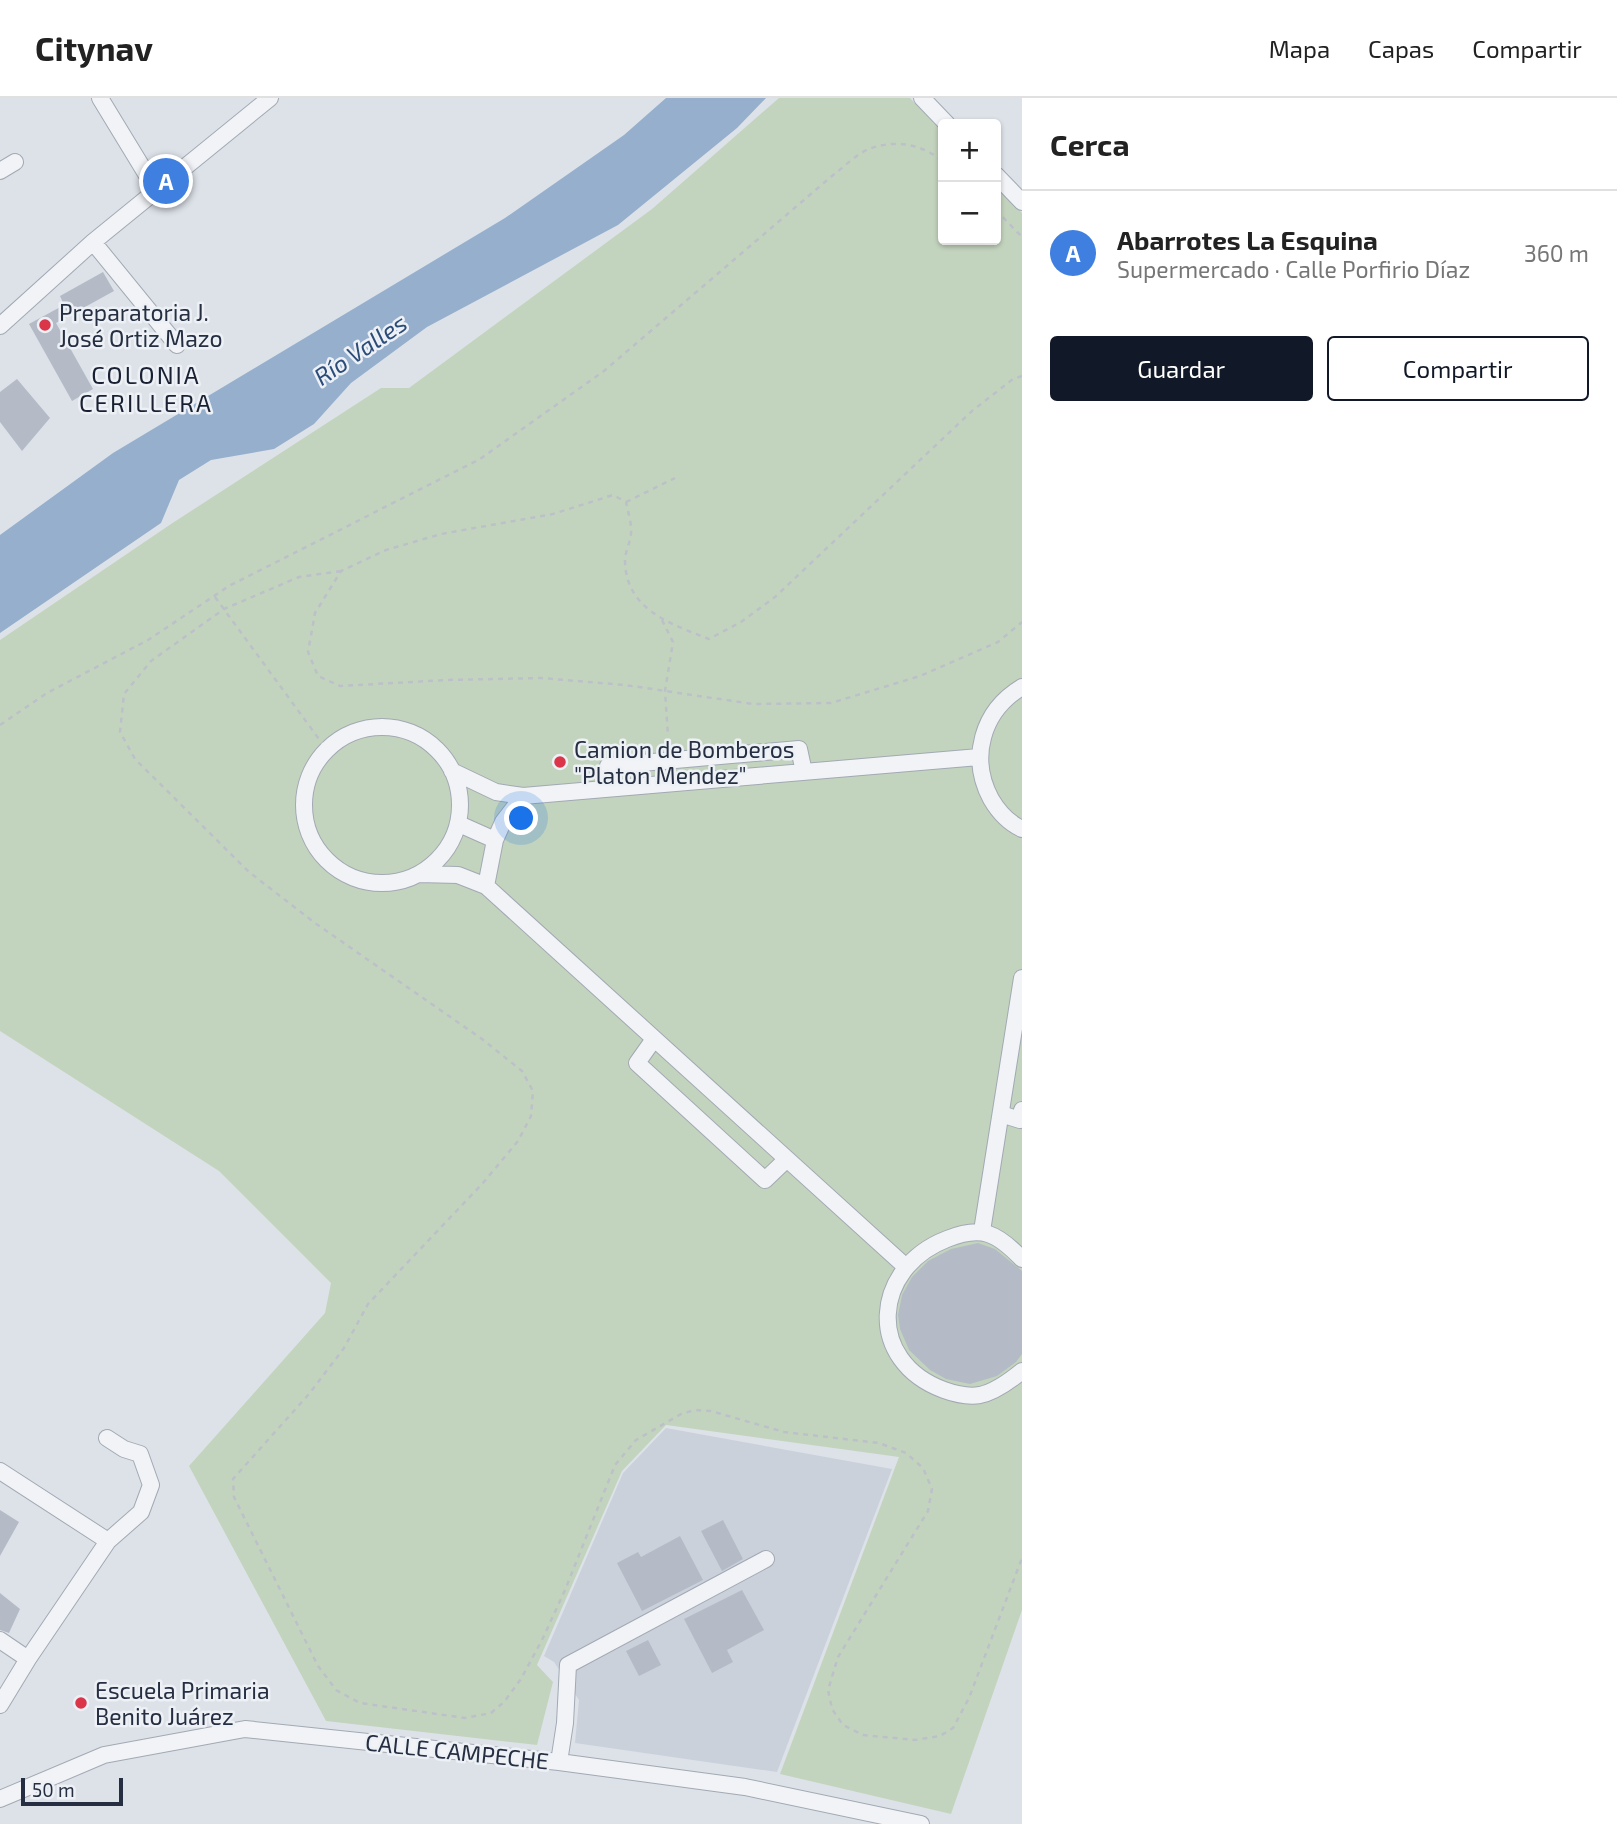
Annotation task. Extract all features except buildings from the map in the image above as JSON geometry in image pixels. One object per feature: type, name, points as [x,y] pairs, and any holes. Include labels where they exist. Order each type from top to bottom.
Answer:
[{"type":"street","points":[[100,98],[156,190]]},
{"type":"street","points":[[2,320],[270,98]]},
{"type":"street","points":[[922,98],[942,119]]},
{"type":"street","points":[[0,172],[15,162]]},
{"type":"street","points":[[1001,180],[1022,202]]},
{"type":"street","points":[[93,242],[177,345]]},
{"type":"street","points":[[1022,687],[998,705],[984,729],[979,757],[983,784],[997,809],[1022,829]]},
{"type":"street","points":[[370,728],[395,728],[418,736],[438,750],[452,771],[460,797],[459,824],[448,849],[429,869],[405,881],[378,884],[352,878],[329,863],[312,841],[305,818],[305,793],[312,769],[327,750],[347,735],[370,728]]},
{"type":"street","points":[[607,789],[608,766],[799,748],[804,772]]},
{"type":"street","points":[[452,771],[496,792],[523,796],[979,757]]},
{"type":"street","points":[[486,886],[495,840],[503,822],[523,796]]},
{"type":"street","points":[[459,824],[495,840]]},
{"type":"street","points":[[419,874],[458,875],[486,886],[906,1267]]},
{"type":"street","points":[[982,1231],[1022,978]]},
{"type":"street","points":[[654,1039],[637,1063],[765,1180],[787,1159]]},
{"type":"street","points":[[1001,1114],[1020,1120],[1022,1110]]},
{"type":"street","points":[[1022,1259],[1007,1244],[982,1231],[957,1235],[928,1246],[906,1267],[892,1288],[887,1311],[890,1336],[912,1373],[935,1387],[958,1395],[981,1395],[1022,1371]]},
{"type":"street","points":[[0,1705],[27,1659],[108,1541],[141,1512],[152,1485],[140,1454],[124,1449],[107,1438]]},
{"type":"street","points":[[0,1471],[108,1541]]},
{"type":"street","points":[[559,1762],[565,1723],[568,1665],[766,1559]]},
{"type":"street","points":[[0,1640],[27,1659]]},
{"type":"street","name":"CALLE CAMPECHE","points":[[0,1799],[103,1755],[245,1729],[559,1762],[745,1787],[921,1824]]},
{"type":"path","points":[[0,725],[47,693],[148,640],[229,586],[480,459],[604,370],[832,176],[868,149],[904,143],[938,158]]},
{"type":"path","points":[[1001,214],[1022,237]]},
{"type":"path","points":[[626,502],[631,533],[625,559],[630,585],[645,608],[677,627],[709,639],[741,622],[784,588],[972,411],[1013,379],[1022,376]]},
{"type":"path","points":[[626,502],[675,478]]},
{"type":"path","points":[[626,502],[614,495],[553,514],[441,534],[386,550],[341,572],[299,577],[223,609],[151,661],[124,694],[120,732],[135,758],[249,872],[315,923],[482,1039],[522,1071],[533,1091],[531,1116],[518,1141],[483,1183],[368,1304],[344,1348],[309,1394],[233,1479],[234,1496],[318,1666],[336,1690],[360,1703],[465,1718],[491,1713],[504,1702],[521,1679],[565,1590],[615,1465],[636,1440],[681,1414],[695,1410],[711,1411],[784,1432],[879,1443],[906,1452],[923,1468],[932,1489],[928,1511],[838,1657],[828,1690],[832,1709],[843,1725],[863,1735],[915,1740],[940,1736],[953,1728],[969,1698],[1022,1558]]},
{"type":"path","points":[[341,572],[315,613],[308,652],[318,676],[340,686],[541,678],[625,685],[753,704],[831,703],[920,676],[998,642],[1022,622]]},
{"type":"path","points":[[214,596],[327,750]]},
{"type":"path","points":[[661,618],[673,642],[665,691],[668,736]]},
{"type":"shaded area","points":[[666,1428],[892,1469],[777,1772],[575,1743],[579,1700],[554,1662],[544,1656],[623,1473]]},
{"type":"green space","points":[[779,98],[910,98],[938,128],[938,245],[1001,245],[1001,191],[1022,213],[1022,1610],[951,1814],[780,1774],[899,1457],[666,1425],[622,1471],[537,1665],[553,1682],[537,1745],[326,1721],[189,1466],[325,1313],[331,1283],[219,1171],[0,1031],[0,640],[171,524],[381,388],[409,388],[652,209]]},
{"type":"water","name":"Río Valles","points":[[666,98],[766,98],[737,128],[618,225],[427,327],[351,383],[314,424],[274,449],[211,460],[179,480],[161,523],[0,633],[0,535],[113,453],[505,218],[624,135]]},
{"type":"place","name":"Abarrotes La Esquina","points":[[166,181]]},
{"type":"place","name":"Preparatoria J. José Ortiz Mazo","points":[[45,325]]},
{"type":"place","name":"Camion de Bomberos \"Platon Mendez\"","points":[[560,762]]},
{"type":"place","name":"Escuela Primaria Benito Juárez","points":[[81,1703]]},
{"type":"district","name":"COLONIA CERILLERA","points":[[146,388]]}]
